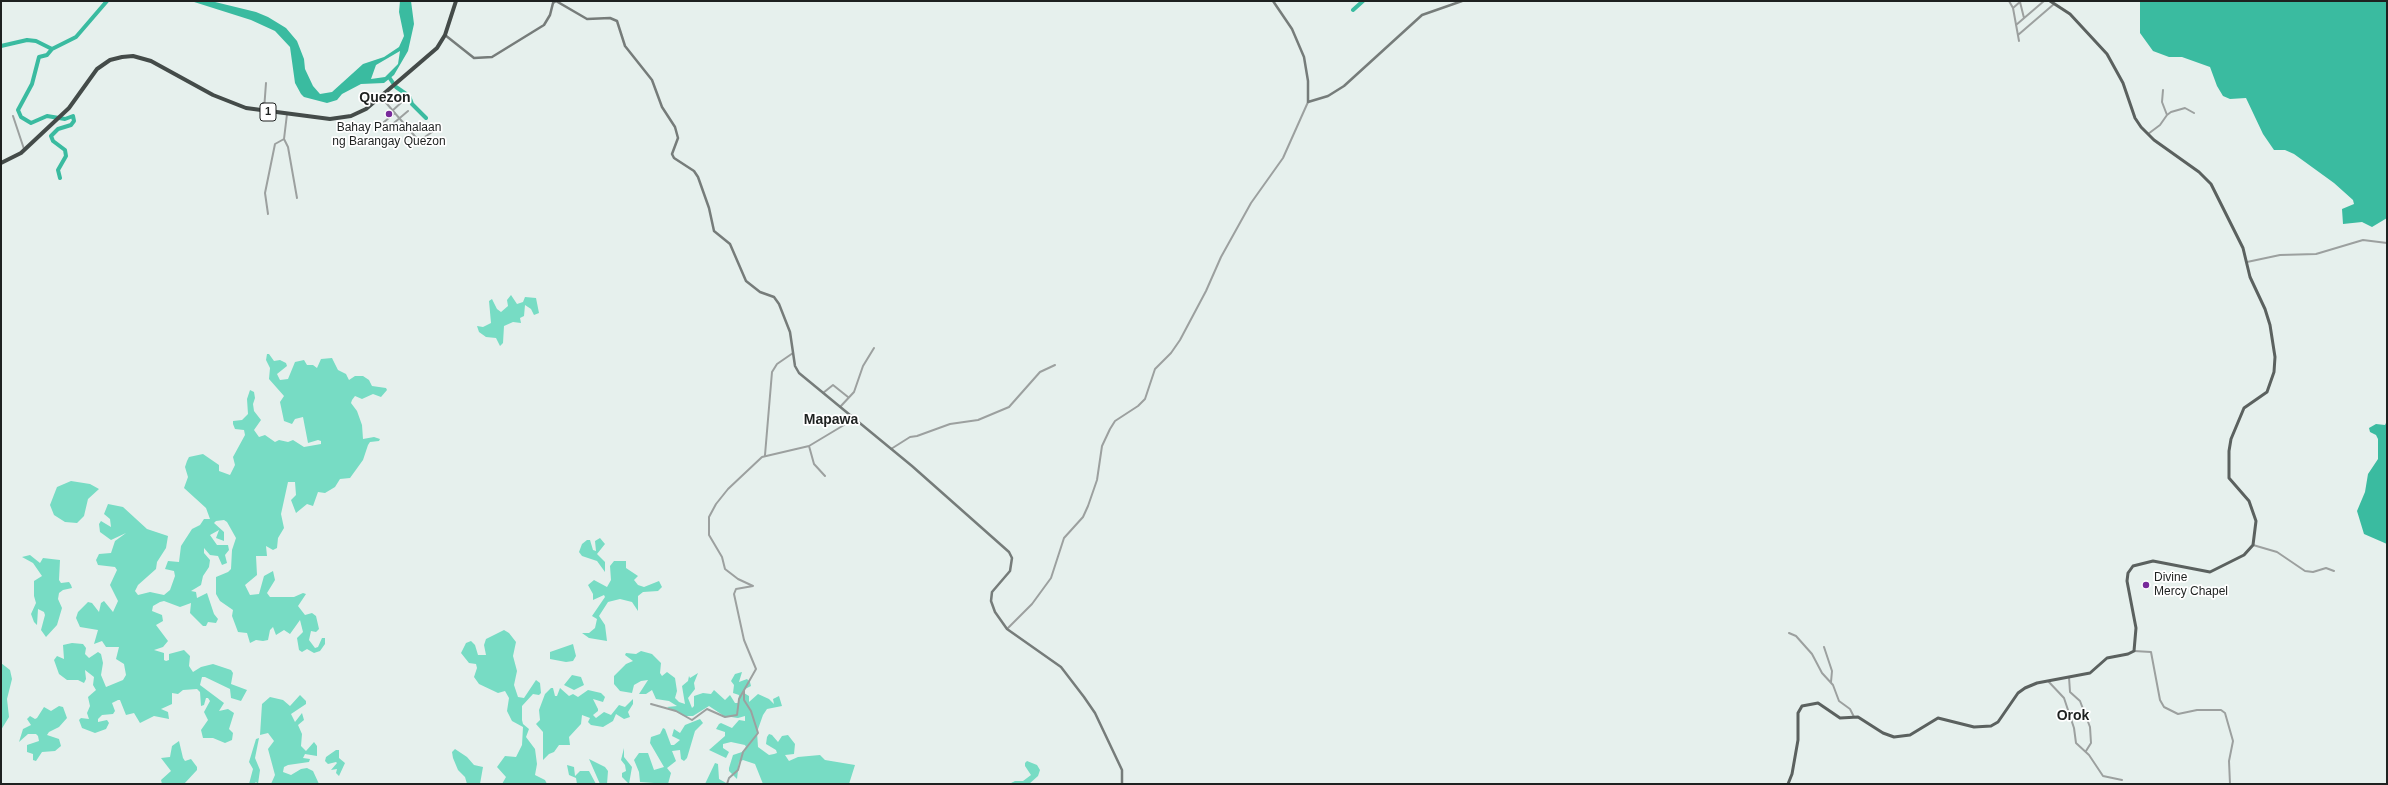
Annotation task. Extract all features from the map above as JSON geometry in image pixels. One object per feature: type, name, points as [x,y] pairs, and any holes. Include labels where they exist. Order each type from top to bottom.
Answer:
[{"type":"highway","name":"1","points":[[1,163],[25,150],[73,104],[98,68],[110,60],[128,56],[151,61],[229,102],[264,111],[330,119],[344,118],[366,109],[432,53],[445,34],[455,1]]},
{"type":"main road","points":[[445,34],[469,56],[478,59],[492,57],[544,25],[550,16],[553,3],[556,1],[587,19],[610,18],[617,21],[625,46],[652,80],[662,107],[674,125],[678,138],[672,154],[674,158],[697,175],[709,208],[712,229],[730,244],[746,281],[777,301],[790,332],[797,370],[822,393],[891,449],[1009,552],[1012,564],[1010,571],[993,589],[991,596],[995,612],[1006,629],[1058,664],[1084,697],[1095,713],[1122,770],[1122,784]]},
{"type":"main road","points":[[1273,1],[1292,29],[1304,57],[1307,76],[1308,102],[1328,96],[1344,86],[1422,15],[1462,1]]},
{"type":"main road","points":[[1788,784],[1792,774],[1798,744],[1797,716],[1800,708],[1815,703],[1822,705],[1840,718],[1854,716],[1883,734],[1897,737],[1916,732],[1938,718],[1974,727],[1987,728],[1998,722],[2023,689],[2048,681],[2092,672],[2107,658],[2134,651],[2136,628],[2127,580],[2128,573],[2133,566],[2154,561],[2210,572],[2244,555],[2253,545],[2256,522],[2249,500],[2229,478],[2229,451],[2231,439],[2244,408],[2267,392],[2274,372],[2275,357],[2270,325],[2265,309],[2250,279],[2243,248],[2211,184],[2199,172],[2148,134],[2135,118],[2123,83],[2108,54],[2075,19],[2050,1]]},
{"type":"street","points":[[2009,1],[2013,8],[2019,41]]},
{"type":"street","points":[[2016,25],[2044,1]]},
{"type":"street","points":[[2013,8],[2021,2],[2024,18]]},
{"type":"street","points":[[2018,35],[2054,4]]},
{"type":"street","points":[[264,111],[266,82]]},
{"type":"street","points":[[2163,90],[2162,102],[2167,115]]},
{"type":"street","points":[[381,97],[419,141],[432,132]]},
{"type":"street","points":[[392,110],[403,101]]},
{"type":"street","points":[[1006,629],[1032,604],[1052,578],[1064,538],[1082,517],[1088,506],[1097,480],[1102,446],[1110,429],[1115,421],[1138,406],[1145,399],[1155,369],[1171,353],[1180,340],[1206,291],[1221,257],[1251,203],[1283,158],[1308,102]]},
{"type":"street","points":[[2148,134],[2160,125],[2167,115],[2185,108],[2194,113]]},
{"type":"street","points":[[388,128],[408,111]]},
{"type":"street","points":[[384,122],[395,113]]},
{"type":"street","points":[[287,114],[284,139],[288,147],[297,198]]},
{"type":"street","points":[[13,116],[25,150]]},
{"type":"street","points":[[268,214],[265,193],[275,144],[284,139]]},
{"type":"street","points":[[2247,262],[2280,255],[2316,254],[2362,240],[2387,243]]},
{"type":"street","points":[[840,408],[856,388],[863,366],[874,348]]},
{"type":"street","points":[[765,455],[772,372],[777,364],[794,353]]},
{"type":"street","points":[[891,449],[910,437],[917,436],[950,424],[978,420],[1009,407],[1040,372],[1055,365]]},
{"type":"street","points":[[822,393],[833,385],[848,397]]},
{"type":"street","points":[[651,704],[676,711],[692,720],[709,709],[723,717],[732,718],[738,714],[739,699],[756,669],[744,640],[734,594],[736,589],[753,586],[738,579],[725,569],[722,556],[709,535],[708,525],[711,514],[719,498],[765,455],[782,454],[809,446],[854,419]]},
{"type":"street","points":[[809,446],[814,464],[825,476]]},
{"type":"street","points":[[2253,545],[2277,552],[2305,572],[2313,572],[2326,568],[2334,571]]},
{"type":"street","points":[[1789,633],[1796,636],[1811,653],[1824,676],[1831,682],[1839,701],[1850,708],[1854,716]]},
{"type":"street","points":[[1824,647],[1832,671],[1831,682]]},
{"type":"street","points":[[2134,651],[2151,651],[2160,700],[2164,707],[2178,714],[2198,710],[2221,710],[2225,713],[2233,741],[2229,760],[2230,784]]},
{"type":"street","points":[[2068,677],[2070,692],[2080,701],[2090,727],[2091,743],[2086,751]]},
{"type":"street","points":[[2048,681],[2064,698],[2074,728],[2074,739],[2086,751],[2103,776],[2122,780]]},
{"type":"street","points":[[727,784],[728,779],[738,770],[743,752],[758,733],[751,711],[744,700],[744,690]]},
{"type":"shaded area","points":[[191,1],[211,1],[256,12],[268,17],[286,28],[297,41],[304,59],[305,69],[313,86],[320,94],[332,92],[363,64],[384,57],[399,47],[404,36],[399,12],[400,1],[411,1],[414,24],[408,51],[394,75],[384,83],[361,84],[342,94],[337,100],[327,103],[304,97],[301,94],[295,83],[290,47],[275,31],[251,20]],"holes":[[[400,51],[398,64],[385,77],[371,79],[376,65]]]},
{"type":"shaded area","points":[[2140,1],[2387,1],[2387,218],[2372,227],[2362,222],[2343,224],[2342,209],[2354,204],[2353,200],[2334,183],[2294,154],[2285,150],[2274,150],[2263,134],[2246,98],[2230,99],[2223,96],[2217,86],[2210,67],[2182,57],[2169,57],[2153,51],[2140,33]]},
{"type":"shaded area","points":[[511,295],[517,304],[523,302],[525,297],[536,298],[539,313],[534,315],[531,309],[525,305],[524,316],[520,318],[521,323],[513,322],[504,326],[503,343],[500,346],[496,338],[486,337],[479,332],[477,326],[483,327],[491,323],[489,301],[492,299],[497,309],[501,312],[508,306],[507,300]]},
{"type":"shaded area","points":[[267,354],[269,354],[274,361],[280,360],[286,363],[287,366],[277,374],[280,380],[288,379],[295,362],[304,360],[307,365],[313,365],[317,368],[321,359],[332,358],[338,370],[346,374],[349,380],[355,376],[363,376],[369,380],[372,386],[386,388],[387,390],[381,397],[373,394],[362,399],[355,396],[352,400],[351,403],[357,411],[362,425],[363,439],[374,437],[380,439],[379,441],[370,442],[363,460],[350,478],[340,479],[335,487],[325,493],[318,492],[313,506],[307,504],[296,513],[291,500],[296,495],[295,482],[288,482],[281,514],[284,528],[278,538],[277,548],[273,550],[266,546],[267,556],[256,556],[257,575],[245,585],[250,595],[259,594],[264,576],[273,571],[275,580],[267,593],[270,597],[294,597],[303,593],[306,594],[298,606],[305,615],[312,613],[316,616],[319,629],[316,632],[311,631],[309,640],[315,648],[318,647],[322,638],[325,638],[325,644],[320,651],[314,653],[307,649],[302,652],[299,650],[297,638],[303,632],[300,620],[290,634],[284,630],[276,635],[273,627],[270,630],[268,640],[263,641],[256,640],[250,643],[247,633],[238,632],[232,616],[233,610],[220,601],[216,594],[216,577],[228,572],[231,569],[232,550],[236,538],[227,522],[224,520],[216,521],[214,523],[224,532],[224,541],[216,538],[219,530],[210,535],[217,545],[228,545],[229,550],[225,555],[227,563],[222,565],[218,556],[210,555],[204,548],[204,553],[210,560],[209,567],[203,576],[201,585],[191,591],[196,592],[197,598],[207,593],[214,614],[218,619],[216,623],[208,622],[206,626],[203,626],[190,613],[191,603],[180,607],[164,601],[160,602],[153,606],[152,611],[162,615],[163,621],[156,625],[168,641],[163,647],[154,650],[164,653],[164,660],[166,661],[169,660],[169,654],[184,650],[190,656],[189,666],[193,672],[201,667],[213,664],[231,670],[233,673],[231,684],[247,690],[241,701],[231,698],[230,689],[205,677],[202,677],[200,685],[224,703],[219,711],[228,709],[234,713],[229,729],[233,733],[232,740],[225,743],[213,738],[203,738],[201,730],[208,720],[204,712],[210,701],[206,698],[204,705],[201,706],[200,692],[197,689],[183,690],[178,694],[172,693],[172,704],[161,709],[168,712],[169,719],[154,716],[140,723],[134,713],[126,715],[120,700],[118,700],[112,703],[115,711],[113,714],[102,715],[98,719],[98,722],[107,720],[109,723],[106,729],[95,733],[82,728],[79,720],[81,718],[89,719],[87,713],[90,706],[88,697],[96,690],[93,685],[94,677],[85,670],[86,679],[84,683],[78,680],[67,680],[59,674],[54,660],[57,656],[64,659],[63,645],[72,643],[83,644],[86,648],[85,654],[89,658],[98,652],[101,654],[103,663],[101,675],[106,687],[123,680],[126,675],[124,664],[116,659],[119,647],[106,647],[102,641],[94,644],[98,630],[80,627],[76,618],[78,612],[88,602],[92,603],[99,612],[101,603],[104,601],[113,612],[118,601],[110,585],[117,570],[115,567],[98,565],[96,560],[99,554],[111,553],[115,541],[126,533],[111,540],[100,532],[99,524],[101,521],[111,527],[110,519],[104,514],[108,504],[123,507],[147,529],[168,536],[166,548],[157,562],[156,569],[138,585],[135,591],[138,595],[150,592],[164,595],[170,590],[175,576],[174,571],[165,569],[168,561],[179,562],[181,546],[192,529],[200,525],[204,519],[210,519],[206,508],[184,488],[188,477],[185,467],[187,461],[189,457],[203,454],[219,465],[219,471],[230,475],[235,465],[233,457],[245,435],[244,430],[235,429],[233,421],[242,420],[248,414],[247,399],[250,390],[254,392],[254,411],[261,420],[254,430],[259,437],[265,435],[275,442],[279,440],[288,442],[293,440],[304,447],[321,444],[321,441],[318,440],[308,443],[303,417],[295,419],[292,424],[284,421],[280,402],[284,396],[269,379],[270,368],[266,360]]},
{"type":"shaded area","points":[[2387,421],[2387,544],[2364,534],[2357,511],[2365,492],[2368,474],[2378,459],[2378,439],[2376,435],[2370,432],[2369,428],[2376,424],[2385,425]]},
{"type":"shaded area","points":[[71,481],[90,484],[99,489],[88,499],[84,516],[77,523],[65,522],[54,515],[50,505],[57,487]]},
{"type":"shaded area","points":[[600,538],[605,544],[597,554],[605,562],[605,572],[597,561],[582,556],[579,552],[582,544],[587,540],[590,540],[593,550],[596,551],[595,541]]},
{"type":"shaded area","points":[[30,555],[40,563],[43,558],[60,560],[59,580],[61,583],[69,582],[72,588],[63,590],[59,593],[58,599],[62,608],[57,625],[46,637],[41,630],[45,615],[44,612],[38,609],[37,625],[31,614],[36,603],[34,596],[34,581],[42,576],[33,563],[22,557]]},
{"type":"shaded area","points":[[614,561],[626,561],[626,568],[638,576],[634,580],[638,585],[644,587],[659,581],[662,587],[658,591],[643,592],[638,596],[638,611],[632,602],[620,599],[608,602],[599,616],[605,625],[607,641],[589,638],[582,633],[589,633],[595,628],[597,619],[592,616],[605,597],[604,595],[593,600],[593,594],[588,585],[594,580],[607,587],[611,580],[610,566]]},
{"type":"shaded area","points":[[504,630],[509,633],[516,642],[513,656],[517,671],[514,685],[518,697],[524,698],[536,680],[540,683],[541,693],[539,695],[533,694],[522,706],[522,720],[523,724],[529,729],[526,737],[535,749],[537,764],[535,775],[545,780],[547,784],[502,784],[506,777],[497,767],[505,756],[516,757],[522,745],[523,727],[512,721],[507,711],[509,698],[505,691],[498,693],[479,684],[474,677],[477,668],[476,664],[469,663],[461,653],[466,643],[471,641],[475,645],[478,655],[486,655],[484,645],[486,639]]},
{"type":"shaded area","points":[[573,644],[576,656],[573,661],[566,662],[550,659],[550,652]]},
{"type":"shaded area","points":[[641,651],[652,654],[661,663],[660,673],[662,676],[667,672],[675,678],[677,691],[675,698],[679,702],[685,704],[682,686],[688,681],[689,676],[690,678],[698,673],[694,683],[695,689],[688,698],[692,708],[694,706],[694,696],[703,693],[711,694],[714,690],[725,700],[730,695],[735,703],[738,703],[739,695],[733,693],[734,685],[731,681],[735,674],[742,672],[739,682],[747,679],[751,686],[745,689],[744,693],[749,696],[749,702],[758,694],[769,699],[774,704],[773,699],[779,696],[782,706],[767,709],[763,715],[757,732],[758,747],[769,755],[777,753],[776,750],[766,744],[767,737],[769,734],[772,735],[778,742],[782,736],[788,735],[795,744],[794,754],[785,755],[789,761],[798,757],[820,755],[825,760],[855,765],[849,784],[763,784],[755,764],[743,760],[739,762],[737,779],[729,771],[729,768],[733,755],[742,752],[746,747],[745,745],[731,742],[723,744],[723,748],[729,752],[726,758],[709,750],[725,736],[725,732],[716,729],[719,724],[721,723],[732,728],[739,720],[745,721],[745,716],[738,718],[724,716],[709,706],[693,716],[684,716],[667,707],[677,706],[669,701],[656,699],[652,690],[646,694],[639,694],[648,680],[641,681],[634,685],[632,693],[620,691],[614,684],[614,676],[626,664],[633,661],[625,655],[626,653],[636,654]]},
{"type":"shaded area","points":[[1,663],[10,670],[12,679],[7,699],[9,717],[1,730]]},
{"type":"shaded area","points":[[572,675],[581,677],[584,685],[574,690],[564,685]]},
{"type":"shaded area","points":[[553,688],[555,696],[557,696],[560,688],[569,696],[573,694],[578,697],[588,690],[601,693],[605,697],[603,702],[593,699],[598,709],[598,711],[593,715],[596,718],[604,712],[611,715],[619,705],[625,707],[633,699],[633,704],[628,712],[630,717],[624,719],[616,714],[613,721],[603,727],[591,725],[588,722],[590,718],[582,715],[581,724],[569,737],[570,745],[559,745],[554,752],[549,754],[543,760],[543,732],[536,724],[540,720],[539,710],[545,694]]},
{"type":"shaded area","points":[[300,695],[306,701],[306,704],[291,714],[295,722],[302,713],[304,720],[298,725],[302,734],[301,746],[306,751],[314,742],[317,746],[317,756],[305,754],[303,758],[310,759],[309,762],[288,765],[284,767],[283,772],[291,775],[301,769],[307,768],[313,771],[319,784],[271,784],[275,775],[268,749],[274,741],[268,733],[260,735],[262,704],[270,697],[283,700],[290,706]]},
{"type":"shaded area","points":[[59,706],[63,707],[67,718],[59,727],[49,732],[47,735],[59,739],[61,746],[55,751],[42,752],[36,761],[33,760],[33,754],[27,752],[27,745],[39,741],[38,736],[36,734],[28,734],[19,742],[23,729],[31,725],[27,719],[30,716],[35,719],[37,718],[44,707],[51,711]]},
{"type":"shaded area","points":[[700,719],[703,723],[695,731],[687,758],[684,761],[681,759],[680,750],[672,751],[676,761],[667,768],[671,773],[668,784],[640,782],[639,772],[634,760],[639,753],[648,753],[654,770],[664,767],[650,743],[651,737],[660,734],[663,728],[665,729],[671,745],[674,745],[680,740],[672,736],[674,729],[680,733],[685,725]]},
{"type":"shaded area","points":[[259,738],[255,758],[260,770],[258,784],[256,782],[254,784],[249,784],[253,769],[249,762],[256,739]]},
{"type":"shaded area","points":[[179,741],[183,758],[185,761],[191,759],[197,767],[197,770],[184,784],[162,784],[161,780],[171,771],[161,758],[170,757],[172,746]]},
{"type":"shaded area","points":[[624,748],[624,757],[632,767],[629,784],[622,777],[622,773],[626,771],[625,765],[621,760]]},
{"type":"shaded area","points":[[455,749],[467,757],[474,765],[483,767],[480,784],[467,784],[465,777],[458,770],[453,758],[452,752]]},
{"type":"shaded area","points":[[336,750],[339,750],[339,758],[345,763],[339,776],[336,773],[337,769],[331,770],[337,763],[328,764],[325,761],[326,757]]},
{"type":"shaded area","points":[[589,759],[605,767],[608,771],[607,784],[600,784]]},
{"type":"shaded area","points":[[1027,761],[1037,765],[1040,770],[1038,776],[1029,784],[1009,784],[1015,781],[1023,781],[1031,775],[1025,766]]},
{"type":"shaded area","points":[[715,763],[718,764],[719,779],[728,784],[705,784]]},
{"type":"shaded area","points":[[567,765],[574,767],[575,776],[580,771],[589,771],[596,784],[577,784],[576,778],[569,775]]},
{"type":"waterway","points":[[1,46],[27,40],[36,41],[52,49],[76,37],[107,1]]},
{"type":"waterway","points":[[1353,10],[1363,1]]},
{"type":"waterway","points":[[52,49],[47,55],[39,57],[32,84],[18,110],[21,117],[31,123],[47,116],[65,119],[73,116],[74,121],[71,125],[58,129],[51,136],[53,141],[65,150],[66,156],[58,170],[60,178]]},
{"type":"waterway","points":[[389,77],[393,83]]},
{"type":"waterway","points":[[396,87],[409,96],[412,104],[426,118]]},
{"type":"place","name":"Bahay Pamahalaan ng Barangay Quezon","points":[[389,114]]},
{"type":"place","name":"Divine Mercy Chapel","points":[[2146,585]]},
{"type":"district","name":"Quezon","points":[[385,98]]},
{"type":"district","name":"Mapawa","points":[[831,420]]},
{"type":"district","name":"Orok","points":[[2073,716]]}]
